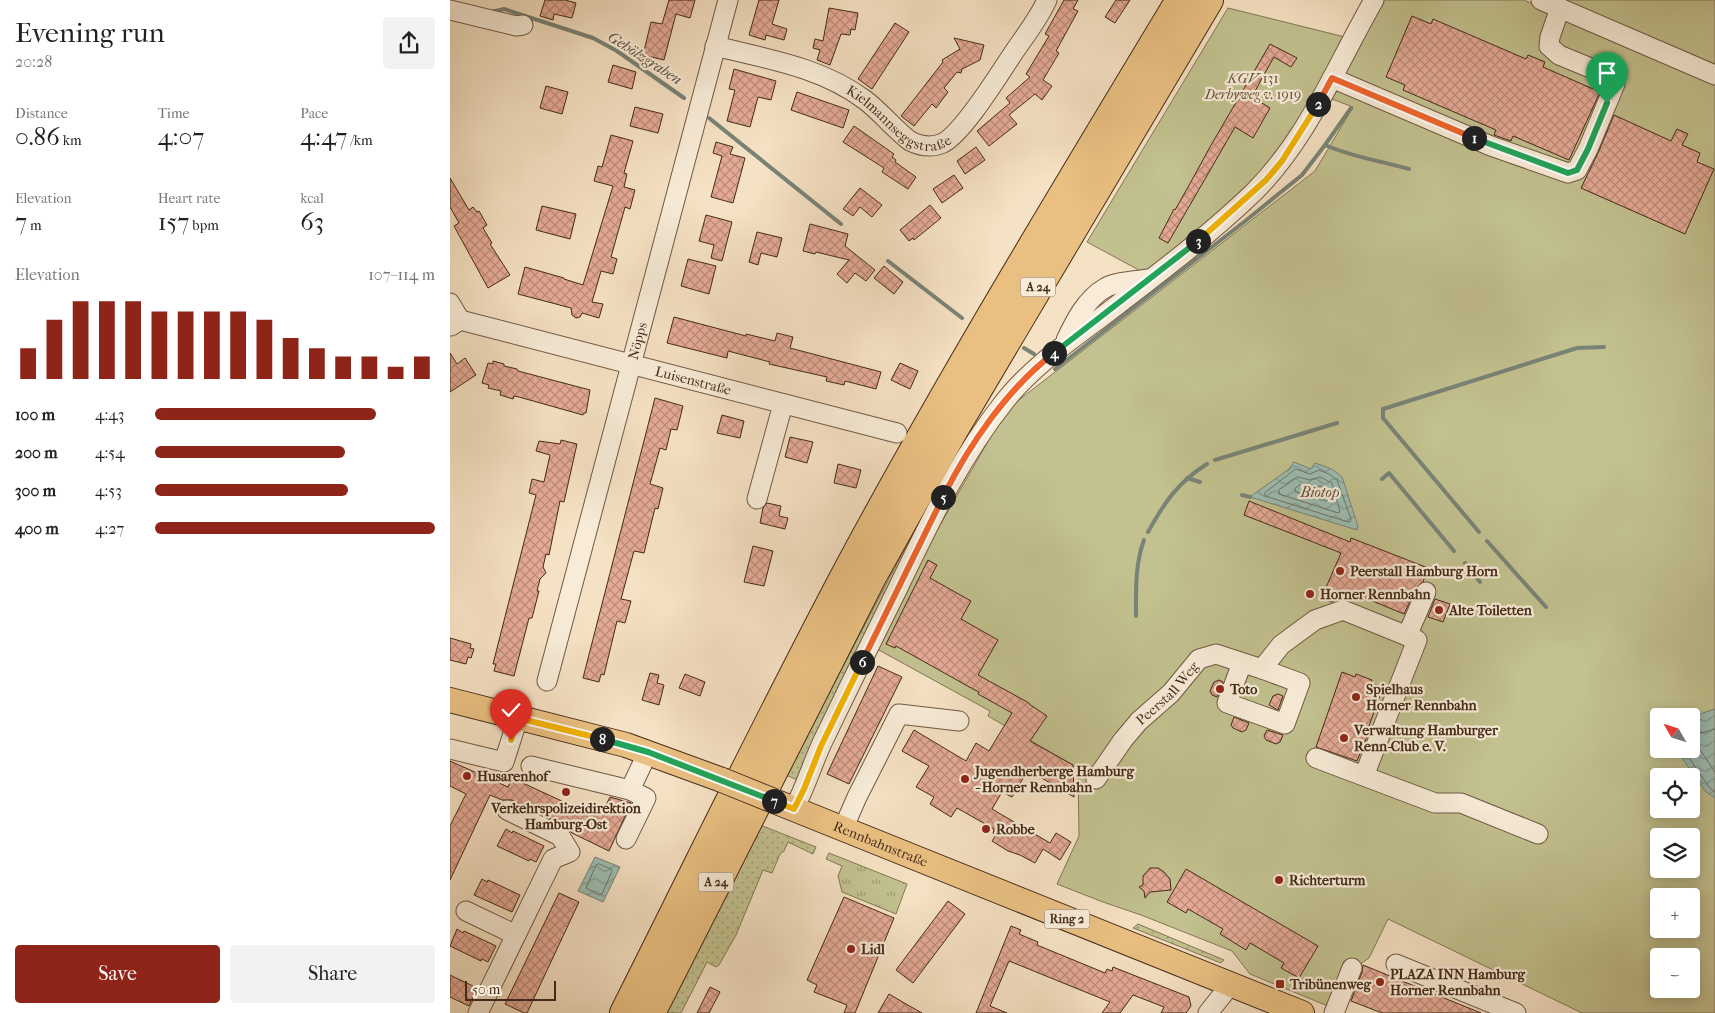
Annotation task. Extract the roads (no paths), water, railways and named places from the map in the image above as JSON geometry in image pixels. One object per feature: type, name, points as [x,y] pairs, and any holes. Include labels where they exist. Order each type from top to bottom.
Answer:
[{"type":"highway","name":"A 24","points":[[624,1013],[760,740],[853,560],[980,334],[1180,0]]},
{"type":"highway","name":"A 24","points":[[651,1013],[868,585],[955,428],[1209,0]]},
{"type":"main road","name":"Rennbahnstraße","points":[[450,700],[648,752],[1302,1013]]},
{"type":"street","name":"Nöpps","points":[[547,681],[728,0]]},
{"type":"street","name":"Kielmannseggstraße","points":[[715,46],[791,64],[827,78],[866,100],[910,142],[918,145],[932,146],[942,143],[958,130],[986,93],[1047,0]]},
{"type":"street","points":[[784,805],[804,789],[821,746],[925,531],[956,472],[1003,402],[1034,370],[1153,278],[1210,231],[1266,180],[1282,161],[1297,138],[1374,0]]},
{"type":"street","points":[[1541,0],[1715,75]]},
{"type":"street","points":[[1332,78],[1492,146],[1568,173],[1577,170],[1588,149],[1615,84],[1610,76],[1559,55],[1549,46],[1550,37],[1560,8]]},
{"type":"street","points":[[450,10],[516,26],[523,25]]},
{"type":"street","points":[[450,303],[455,323]]},
{"type":"street","name":"Luisenstraße","points":[[455,323],[632,365],[897,433]]},
{"type":"street","points":[[955,428],[990,402],[1003,402]]},
{"type":"street","points":[[757,499],[783,404]]},
{"type":"street","points":[[1407,636],[1426,592]]},
{"type":"street","points":[[1262,669],[1281,645],[1315,620],[1343,610],[1417,640],[1364,776]]},
{"type":"street","name":"Peerstall Weg","points":[[1096,779],[1123,740],[1139,721],[1167,698],[1199,659],[1216,654],[1300,683],[1285,724],[1227,703],[1242,663]]},
{"type":"street","points":[[843,829],[899,714],[959,721]]},
{"type":"street","points":[[450,749],[504,762],[518,718]]},
{"type":"street","points":[[630,790],[648,752]]},
{"type":"street","points":[[1316,758],[1435,803],[1461,803],[1538,834]]},
{"type":"street","points":[[531,766],[630,790],[646,798],[626,839]]},
{"type":"street","points":[[478,1013],[553,859],[570,852],[560,836],[507,810]]},
{"type":"street","points":[[466,911],[516,935]]},
{"type":"street","points":[[1396,964],[1516,1013]]},
{"type":"street","points":[[1334,1013],[1352,968]]},
{"type":"street","points":[[1208,1013],[1231,984]]},
{"type":"water","name":"Biotop","points":[[1294,462],[1311,469],[1315,463],[1332,469],[1342,477],[1358,526],[1357,530],[1250,497],[1289,469]]},
{"type":"water","points":[[1715,709],[1715,798],[1705,791],[1700,784],[1700,768],[1689,768],[1682,758],[1700,758],[1700,714]]},
{"type":"water","points":[[595,857],[620,867],[603,902],[578,891]]},
{"type":"waterway","name":"Gehölzgraben","points":[[491,12],[504,9],[593,38],[617,51],[684,98]]},
{"type":"waterway","points":[[1325,145],[1351,108]]},
{"type":"waterway","name":"Gehölzgraben","points":[[709,118],[841,224]]},
{"type":"waterway","name":"Gehölzgraben","points":[[1055,369],[1302,175],[1325,145],[1356,156],[1409,169]]},
{"type":"waterway","name":"Gehölzgraben","points":[[888,261],[962,318]]},
{"type":"waterway","points":[[1479,532],[1383,418],[1383,409],[1577,348],[1604,347]]},
{"type":"waterway","name":"Gehölzgraben","points":[[1024,348],[1034,354]]},
{"type":"waterway","points":[[1215,460],[1337,423]]},
{"type":"waterway","points":[[1148,532],[1173,494],[1188,478],[1207,464]]},
{"type":"waterway","points":[[1382,479],[1389,473],[1454,551]]},
{"type":"waterway","points":[[1187,478],[1200,482]]},
{"type":"waterway","points":[[1242,495],[1250,497]]},
{"type":"waterway","points":[[1136,616],[1136,587],[1144,540]]},
{"type":"waterway","points":[[1487,541],[1546,607]]},
{"type":"waterway","points":[[1465,563],[1480,582]]},
{"type":"place","name":"Peerstall Hamburg Horn","points":[[1340,571]]},
{"type":"place","name":"Horner Rennbahn","points":[[1310,594]]},
{"type":"place","name":"Alte Toiletten","points":[[1439,610]]},
{"type":"place","name":"Toto","points":[[1220,689]]},
{"type":"place","name":"Spielhaus Horner Rennbahn","points":[[1356,697]]},
{"type":"place","name":"Verwaltung Hamburger Renn-Club e. V.","points":[[1344,738]]},
{"type":"place","name":"Husarenhof","points":[[467,776]]},
{"type":"place","name":"Jugendherberge Hamburg - Horner Rennbahn","points":[[965,779]]},
{"type":"place","name":"Verkehrspolizeidirektion Hamburg-Ost","points":[[566,792]]},
{"type":"place","name":"Robbe","points":[[986,829]]},
{"type":"place","name":"Richterturm","points":[[1279,880]]},
{"type":"place","name":"Lidl","points":[[851,949]]},
{"type":"place","name":"PLAZA INN Hamburg Horner Rennbahn","points":[[1380,982]]},
{"type":"place","name":"Tribünenweg","points":[[1280,984]]},
{"type":"park label","name":"KGV 131 Derbyweg v. 1919","points":[[1253,86]]}]
